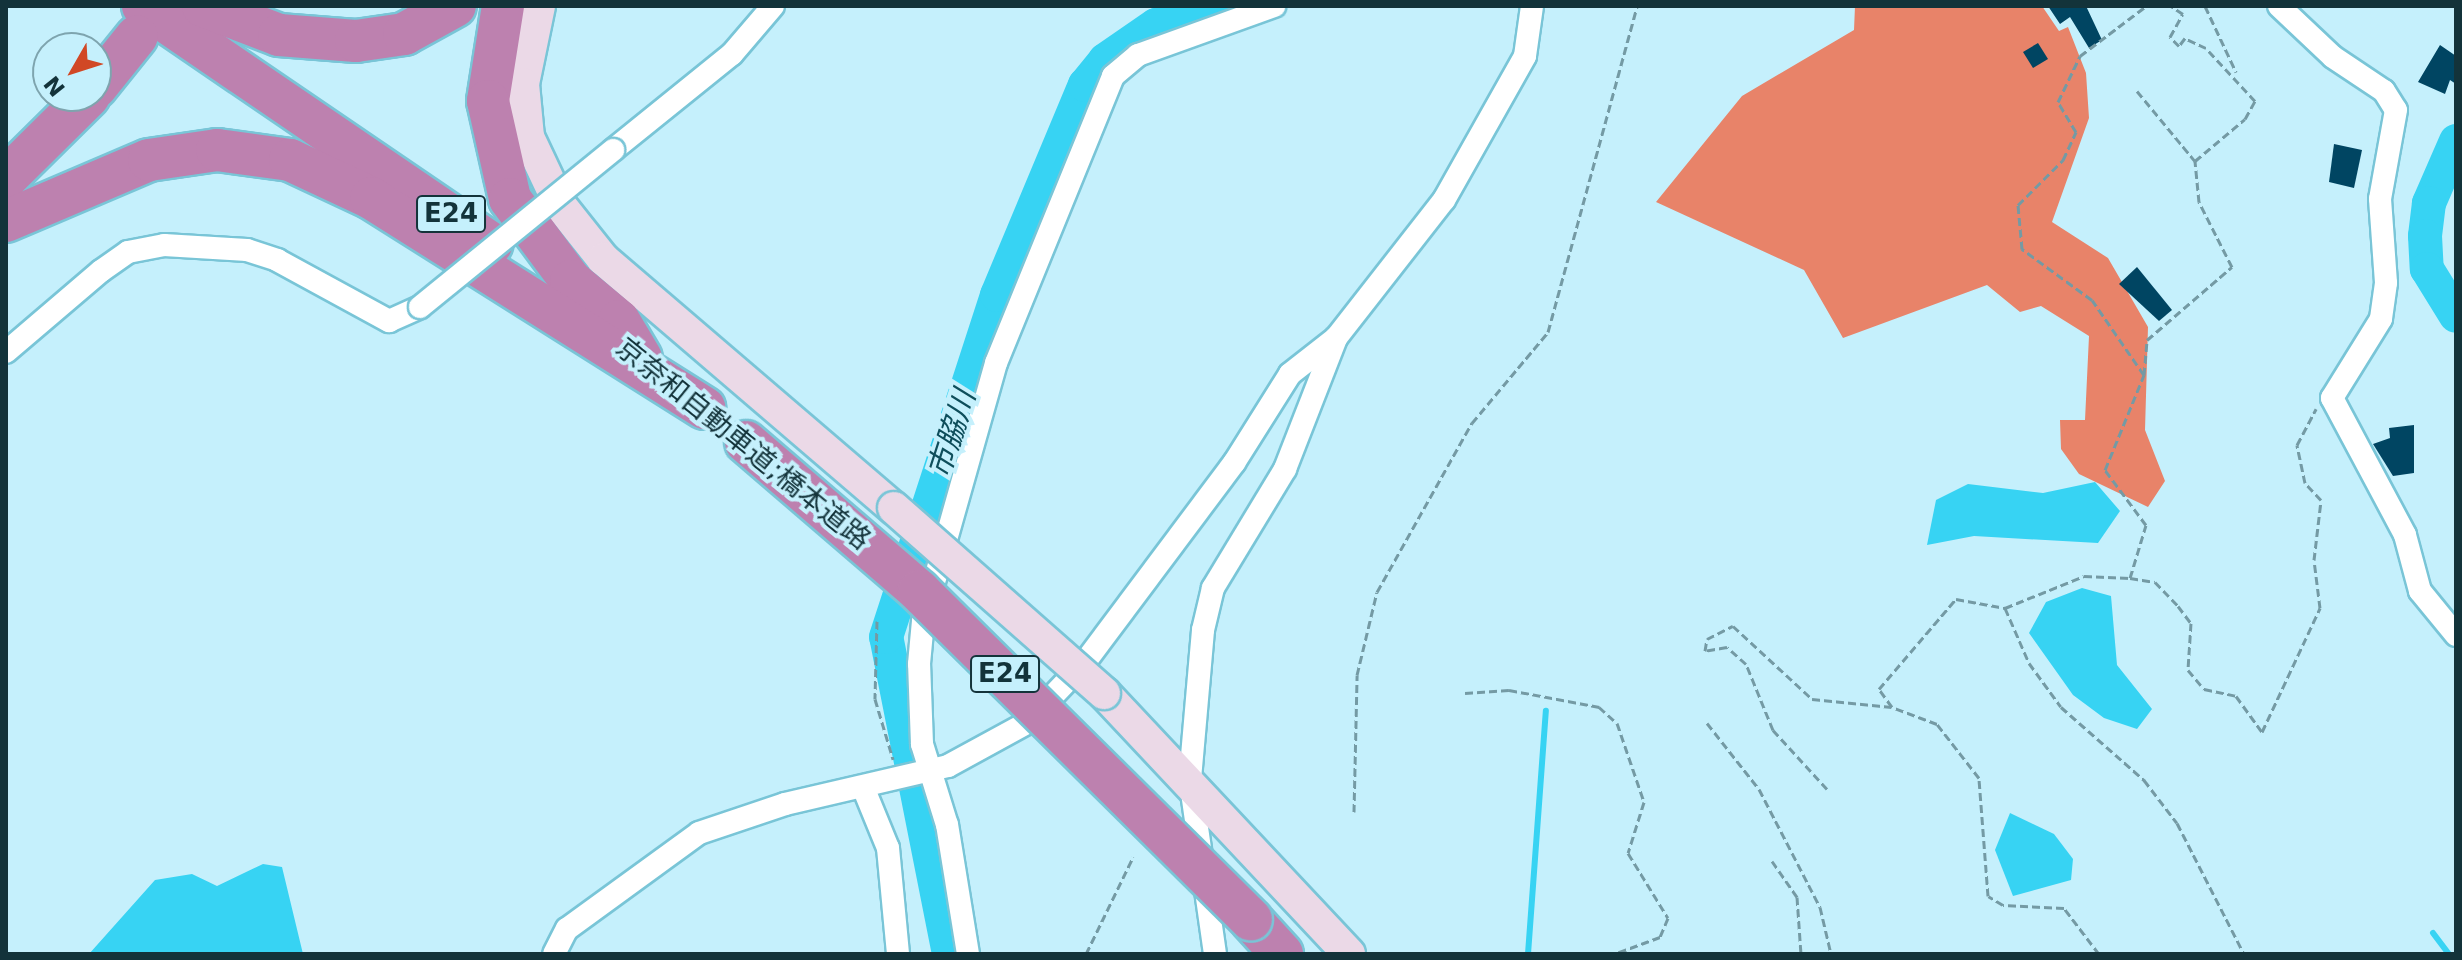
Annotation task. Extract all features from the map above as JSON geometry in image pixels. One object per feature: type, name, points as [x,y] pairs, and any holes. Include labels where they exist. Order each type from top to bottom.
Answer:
[{"type":"highway","points":[[203,6],[279,35],[356,41],[404,34],[455,6]]},
{"type":"highway","points":[[503,6],[488,101],[510,199],[571,281],[619,321],[641,358]]},
{"type":"highway","points":[[112,46],[135,23]]},
{"type":"highway","points":[[112,61],[135,23]]},
{"type":"highway","name":"京奈和自動車道;橋本道路","points":[[135,23],[388,169],[641,358],[746,442],[919,591],[1282,954]]},
{"type":"highway","points":[[6,157],[51,112]]},
{"type":"highway","points":[[6,178],[73,112]]},
{"type":"highway","points":[[6,221],[149,160],[217,150],[290,160],[371,198],[704,408]]},
{"type":"street","points":[[539,6],[523,84],[528,137],[560,205],[603,259],[1104,693],[1190,779],[1349,954]]},
{"type":"street","points":[[6,352],[101,271],[128,252],[164,245],[247,250],[277,260],[389,321],[420,307],[732,54],[773,6]]},
{"type":"street","points":[[968,954],[947,825],[930,771],[918,707],[923,621],[996,363],[1113,76],[1138,55],[1274,6]]},
{"type":"street","points":[[554,954],[567,929],[699,833],[930,771],[989,747],[1060,690],[1234,463],[1290,374],[1336,338],[1444,200],[1492,121],[1525,56],[1532,6]]},
{"type":"street","points":[[2279,6],[2333,57],[2384,91],[2396,110],[2380,199],[2386,283],[2381,319],[2332,398],[2405,535],[2420,591],[2456,635]]},
{"type":"street","points":[[1215,954],[1190,779],[1213,588],[1285,469],[1336,338]]},
{"type":"street","points":[[863,787],[888,848],[898,924],[898,954]]},
{"type":"street","points":[[890,954],[898,924]]},
{"type":"path","points":[[1354,812],[1357,675],[1377,592],[1472,423],[1548,332],[1637,6]]},
{"type":"path","points":[[2144,375],[2092,300],[2022,249],[2018,205],[2063,160],[2076,132],[2058,102],[2080,56],[2143,15],[2146,6]]},
{"type":"path","points":[[2171,6],[2183,14],[2171,28],[2179,46],[2194,40],[2238,75]]},
{"type":"path","points":[[2195,161],[2253,110],[2205,6]]},
{"type":"path","points":[[2130,578],[2146,525],[2105,470],[2144,375],[2147,340],[2232,267],[2199,202],[2195,161],[2137,91]]},
{"type":"path","points":[[1892,707],[1881,681],[1907,660],[1944,606],[1972,598],[2005,608],[2084,576],[2130,578],[2155,582],[2178,606],[2191,623],[2188,670],[2204,689],[2236,696],[2262,732],[2320,608],[2314,560],[2321,500],[2305,483],[2297,445],[2304,433]]},
{"type":"path","points":[[2005,608],[2029,663],[2061,707],[2144,780],[2177,823],[2244,954]]},
{"type":"path","points":[[877,621],[875,699],[881,736],[900,773]]},
{"type":"path","points":[[1827,789],[1773,730],[1746,664],[1727,647],[1705,651],[1707,639],[1733,626],[1812,699],[1892,707],[1937,724],[1979,778],[1988,896],[2003,905],[2064,908],[2099,954]]},
{"type":"path","points":[[1465,693],[1509,690],[1599,707],[1617,723],[1644,802],[1628,853],[1668,918],[1660,937],[1614,954]]},
{"type":"path","points":[[1707,723],[1759,789],[1820,907],[1831,954]]},
{"type":"path","points":[[1086,954],[1133,857]]},
{"type":"path","points":[[1772,861],[1797,897],[1801,954]]},
{"type":"shaded area","points":[[1855,6],[2042,6],[2059,31],[2068,27],[2086,73],[2089,118],[2052,222],[2108,258],[2148,327],[2145,430],[2165,481],[2148,507],[2079,474],[2061,449],[2060,420],[2085,420],[2089,336],[2041,306],[2020,312],[1987,285],[1843,338],[1804,270],[1656,202],[1742,96],[1854,30]]},
{"type":"water","points":[[2095,482],[2120,511],[2098,543],[1974,536],[1927,545],[1936,500],[1968,484],[2043,493]]},
{"type":"water","points":[[2082,588],[2111,596],[2117,665],[2152,709],[2137,729],[2104,718],[2073,695],[2029,633],[2046,602]]},
{"type":"water","points":[[2010,813],[2054,834],[2073,859],[2071,880],[2013,896],[1995,850]]},
{"type":"water","points":[[263,864],[282,867],[303,954],[89,954],[155,880],[192,874],[217,886]]},
{"type":"building","points":[[2048,6],[2086,6],[2102,40],[2089,48],[2070,17],[2060,24]]},
{"type":"building","points":[[2038,43],[2048,59],[2033,68],[2023,52]]},
{"type":"building","points":[[2440,45],[2456,56],[2456,84],[2450,80],[2445,94],[2418,82]]},
{"type":"building","points":[[2334,144],[2362,150],[2354,188],[2329,182]]},
{"type":"building","points":[[2137,267],[2172,310],[2159,321],[2119,284]]},
{"type":"building","points":[[2414,425],[2414,473],[2393,476],[2373,444],[2390,438],[2389,428]]},
{"type":"waterway","name":"市脇川","points":[[949,954],[886,637],[997,295],[1085,85],[1105,60],[1156,25],[1223,6]]},
{"type":"waterway","points":[[2456,141],[2429,203],[2425,236],[2427,269],[2456,316]]},
{"type":"waterway","points":[[1528,954],[1546,711]]},
{"type":"waterway","points":[[2433,933],[2449,954]]}]
